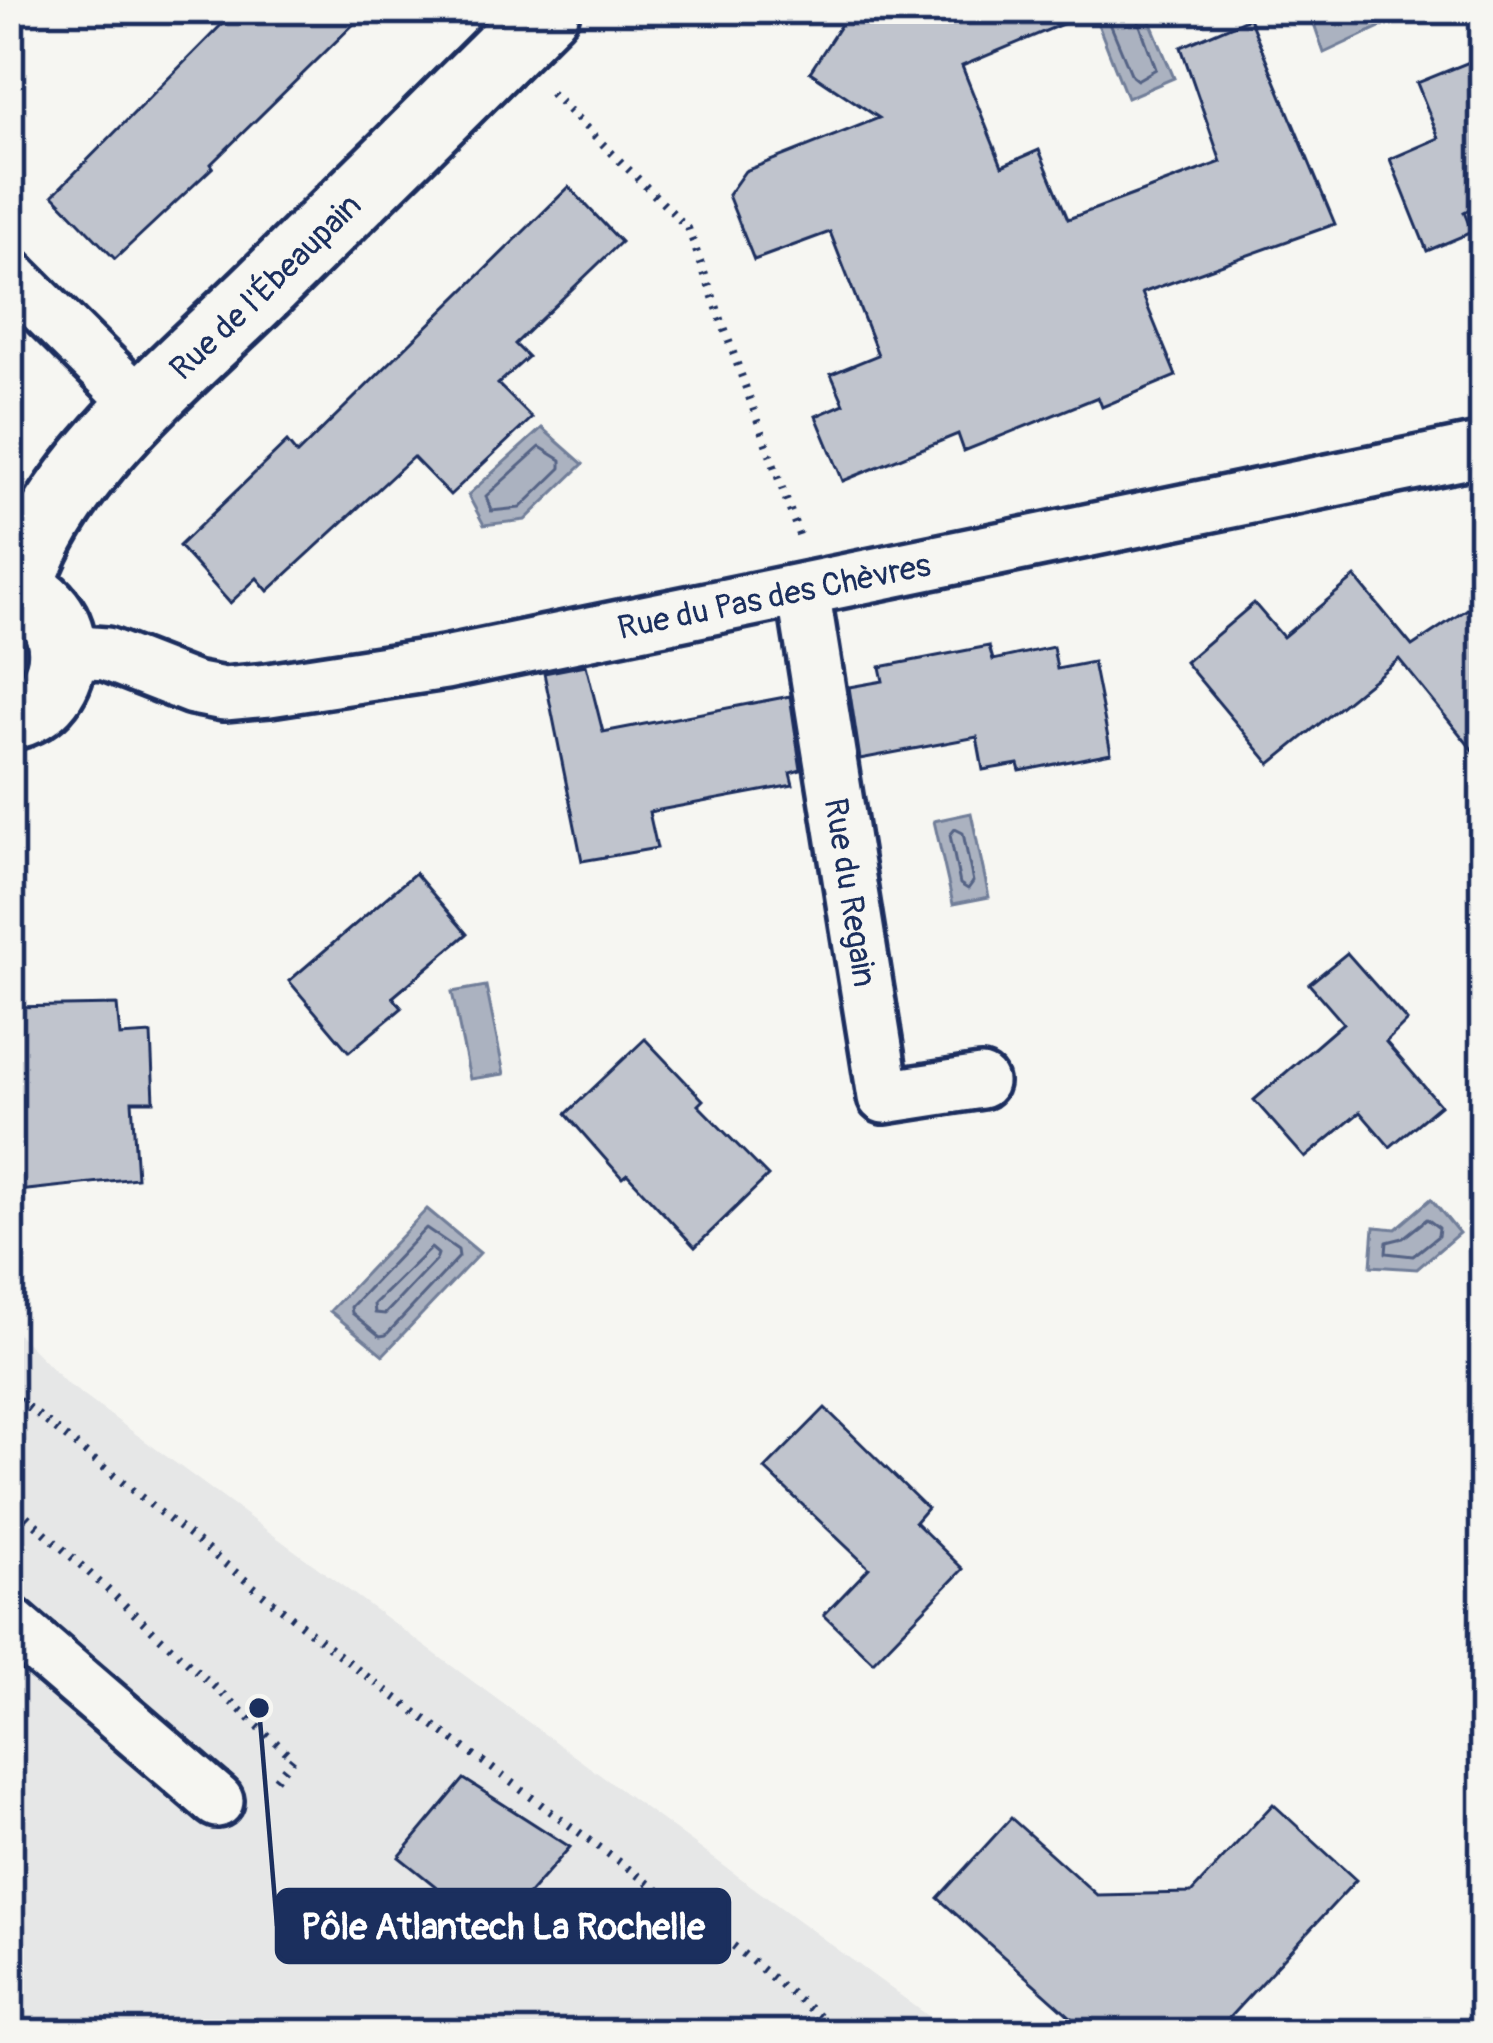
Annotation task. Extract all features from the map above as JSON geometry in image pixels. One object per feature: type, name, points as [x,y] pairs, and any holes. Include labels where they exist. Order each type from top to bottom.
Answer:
[{"type":"street","name":"Rue de l'Ébeaupain","points":[[14,590],[66,490],[526,29]]},
{"type":"street","points":[[9,274],[144,408]]},
{"type":"street","name":"Rue du Pas des Chèvres","points":[[64,651],[106,653],[193,688],[224,694],[269,690],[445,663],[1484,449]]},
{"type":"street","points":[[9,716],[38,704],[52,690],[64,651],[52,614],[14,590]]},
{"type":"street","name":"Rue du Regain","points":[[802,590],[884,1097],[981,1082]]},
{"type":"street","points":[[9,1622],[217,1801]]},
{"type":"path","points":[[526,29],[688,228],[800,539],[802,590]]},
{"type":"path","points":[[9,1392],[357,1669],[736,1947],[840,2034]]},
{"type":"path","points":[[9,1500],[293,1758],[244,1820],[217,1801]]},
{"type":"shaded area","points":[[9,1325],[65,1382],[953,2034],[9,2034]]},
{"type":"water","points":[[1092,9],[1145,9],[1174,78],[1127,98]]},
{"type":"water","points":[[1309,9],[1416,9],[1416,10],[1324,53]]},
{"type":"water","points":[[542,428],[583,464],[525,520],[484,525],[468,495]]},
{"type":"water","points":[[971,813],[989,897],[953,904],[934,821]]},
{"type":"water","points":[[486,986],[504,1074],[470,1079],[452,992]]},
{"type":"water","points":[[1431,1199],[1459,1233],[1417,1269],[1371,1266],[1374,1227],[1396,1229]]},
{"type":"water","points":[[427,1209],[480,1253],[383,1355],[330,1311]]},
{"type":"building","points":[[237,9],[369,9],[115,259],[53,195]]},
{"type":"building","points":[[851,9],[1098,9],[962,66],[1002,166],[1039,150],[1068,219],[1221,162],[1181,47],[1249,18],[1335,224],[1142,293],[1176,376],[1102,407],[1098,397],[964,451],[958,434],[843,481],[816,416],[844,404],[831,374],[878,355],[830,232],[754,260],[728,195],[745,171],[879,118],[810,72]]},
{"type":"building","points":[[1484,56],[1484,242],[1468,210],[1464,212],[1472,232],[1427,251],[1390,159],[1439,138],[1417,83]]},
{"type":"building","points":[[569,187],[621,242],[515,344],[528,357],[498,384],[532,418],[450,495],[413,457],[268,591],[257,578],[230,603],[179,546],[287,442],[297,454]]},
{"type":"building","points":[[1355,577],[1412,646],[1484,598],[1484,764],[1399,659],[1270,764],[1185,662],[1254,603],[1283,637]]},
{"type":"building","points":[[989,646],[993,660],[1053,647],[1057,669],[1093,662],[1111,753],[1020,771],[1018,764],[983,770],[977,737],[860,759],[849,687],[883,681],[880,667]]},
{"type":"building","points":[[586,665],[603,732],[790,696],[801,770],[790,773],[793,785],[649,812],[657,848],[582,861],[544,673]]},
{"type":"building","points":[[415,873],[467,934],[393,997],[402,1008],[349,1052],[289,981]]},
{"type":"building","points":[[1347,953],[1407,1021],[1386,1042],[1440,1105],[1390,1147],[1360,1112],[1305,1158],[1254,1100],[1343,1023],[1309,984]]},
{"type":"building","points":[[117,1005],[120,1036],[151,1034],[154,1101],[132,1101],[137,1178],[9,1192],[9,1007]]},
{"type":"building","points":[[645,1039],[703,1100],[698,1105],[768,1176],[695,1247],[627,1174],[622,1178],[566,1114]]},
{"type":"building","points":[[825,1408],[927,1508],[915,1522],[963,1569],[873,1662],[824,1615],[869,1568],[765,1469]]},
{"type":"building","points":[[464,1779],[570,1847],[494,1933],[399,1857]]},
{"type":"building","points":[[1273,1804],[1356,1880],[1214,2034],[1090,2034],[938,1898],[1011,1818],[1097,1895],[1191,1893]]},
{"type":"place","name":"Pôle Atlantech La Rochelle","points":[[259,1708]]}]
